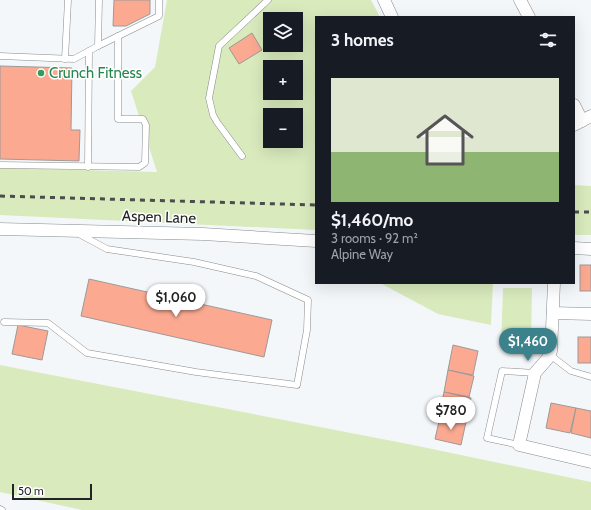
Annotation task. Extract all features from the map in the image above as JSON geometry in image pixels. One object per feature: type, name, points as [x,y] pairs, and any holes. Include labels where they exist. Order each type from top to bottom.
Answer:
[{"type":"street","points":[[384,0],[392,16]]},
{"type":"street","points":[[520,0],[528,16]]},
{"type":"street","points":[[575,107],[582,121]]},
{"type":"street","name":"Aspen Lane","points":[[0,229],[203,234],[315,241]]},
{"type":"street","points":[[575,248],[591,249]]},
{"type":"street","points":[[554,284],[552,347],[550,355],[535,373],[519,445],[591,462]]},
{"type":"street","points":[[553,313],[591,314]]},
{"type":"lane","points":[[65,59],[68,0]]},
{"type":"lane","points":[[98,46],[100,0]]},
{"type":"lane","points":[[0,56],[74,59],[159,16],[159,0]]},
{"type":"lane","points":[[242,156],[213,115],[209,98],[219,46],[226,37],[268,0]]},
{"type":"lane","points":[[0,165],[80,167],[139,166],[145,162],[146,125],[143,119],[118,119],[118,36]]},
{"type":"lane","points":[[88,167],[89,51]]},
{"type":"lane","points":[[4,322],[48,323],[87,353],[196,372],[297,385],[307,330],[308,300],[256,276],[194,262],[107,249],[73,231]]},
{"type":"lane","points":[[550,355],[570,371],[591,378]]},
{"type":"lane","points":[[519,445],[487,438],[502,371],[535,373]]},
{"type":"green space","points":[[167,0],[371,0],[379,16],[315,16],[315,230],[0,215],[0,168],[157,172],[131,91],[155,67]]},
{"type":"green space","points":[[575,185],[591,186],[591,235],[575,235]]},
{"type":"green space","points":[[382,284],[493,284],[491,325],[438,314]]},
{"type":"green space","points":[[503,288],[532,288],[531,347],[501,346]]},
{"type":"green space","points":[[0,365],[413,445],[591,482],[591,510],[82,510],[0,492]]},
{"type":"building","points":[[114,0],[150,0],[150,14],[126,26],[113,26]]},
{"type":"building","points":[[252,33],[262,50],[239,64],[229,48]]},
{"type":"building","points":[[0,66],[72,68],[71,130],[80,130],[79,161],[0,159]]},
{"type":"building","points":[[580,265],[591,265],[591,291],[580,291]]},
{"type":"building","points":[[89,279],[272,320],[264,357],[81,316]]},
{"type":"building","points":[[18,325],[48,331],[42,360],[12,354]]},
{"type":"building","points":[[578,337],[591,337],[591,363],[578,363]]},
{"type":"building","points":[[453,345],[478,351],[473,375],[448,370]]},
{"type":"building","points":[[448,370],[474,376],[469,397],[444,392]]},
{"type":"building","points":[[444,392],[471,398],[466,422],[439,417]]},
{"type":"building","points":[[551,403],[576,408],[570,433],[546,428]]},
{"type":"building","points":[[576,408],[591,411],[591,438],[571,433]]},
{"type":"building","points":[[440,417],[466,422],[461,445],[435,439]]},
{"type":"railway","points":[[0,196],[315,205]]},
{"type":"railway","points":[[575,212],[591,212]]},
{"type":"place","name":"Crunch Fitness","points":[[41,73]]}]
